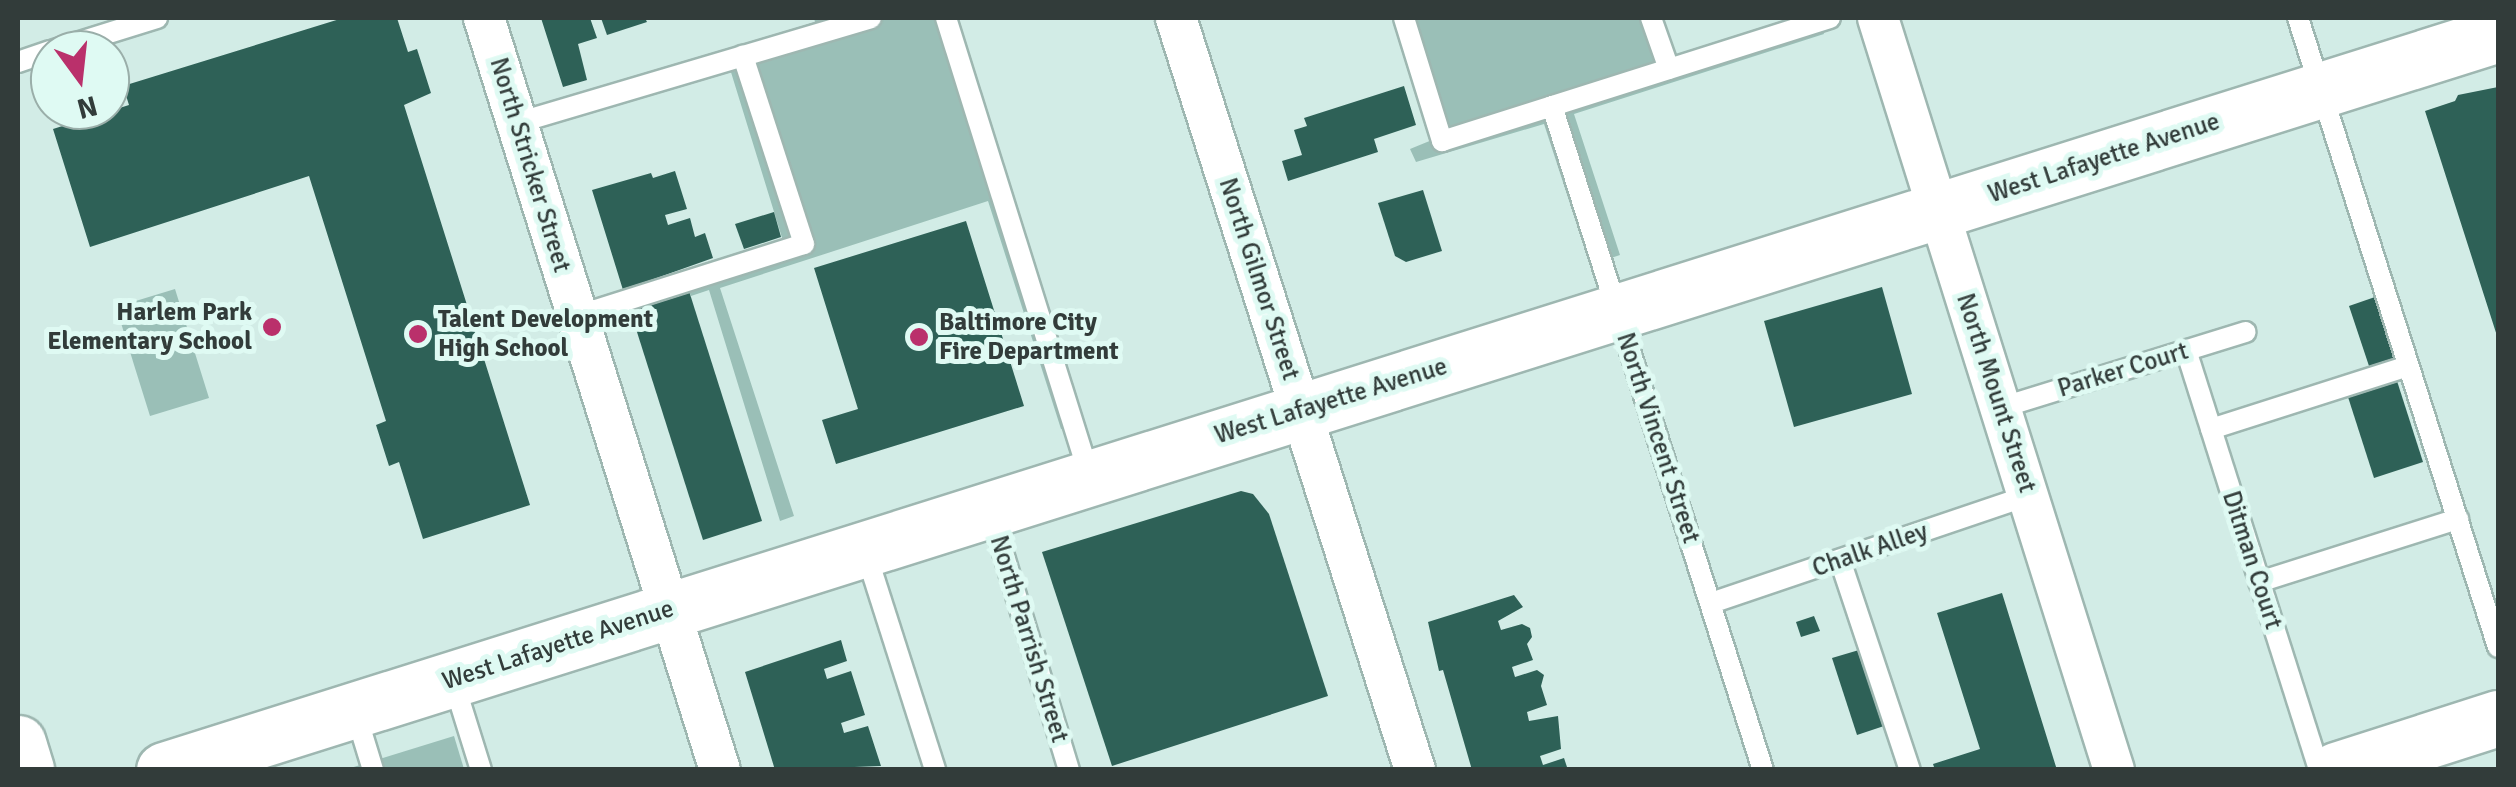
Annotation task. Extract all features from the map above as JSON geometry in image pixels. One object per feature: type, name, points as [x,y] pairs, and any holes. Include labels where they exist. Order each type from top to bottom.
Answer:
[{"type":"main road","name":"West Lafayette Avenue","points":[[164,770],[2498,34]]},
{"type":"main road","points":[[2336,770],[2498,718]]},
{"type":"main road","points":[[18,743],[26,770]]},
{"type":"street","name":"North Stricker Street","points":[[484,18],[720,770]]},
{"type":"street","name":"North Gilmor Street","points":[[1176,18],[1415,770]]},
{"type":"street","name":"North Mount Street","points":[[1878,18],[2114,770]]},
{"type":"lane","points":[[119,30],[157,18]]},
{"type":"lane","points":[[517,123],[742,56],[836,22],[872,18]]},
{"type":"lane","points":[[946,18],[1090,476]]},
{"type":"lane","points":[[1404,18],[1442,141],[1830,18]]},
{"type":"lane","points":[[1651,18],[1668,69]]},
{"type":"lane","points":[[2298,18],[2498,647]]},
{"type":"lane","points":[[578,316],[804,244],[742,56]]},
{"type":"lane","name":"North Vincent Street","points":[[1552,106],[1763,770]]},
{"type":"lane","name":"Parker Court","points":[[2000,408],[2246,332]]},
{"type":"lane","name":"Ditman Court","points":[[2186,350],[2319,770]]},
{"type":"lane","points":[[2211,429],[2408,366]]},
{"type":"lane","name":"Chalk Alley","points":[[1710,603],[2028,496]]},
{"type":"lane","name":"North Parrish Street","points":[[990,508],[1069,770]]},
{"type":"lane","points":[[2259,582],[2458,520]]},
{"type":"lane","points":[[864,548],[935,770]]},
{"type":"lane","points":[[1840,560],[1910,770]]},
{"type":"lane","points":[[452,678],[481,770]]},
{"type":"lane","points":[[354,709],[373,770]]},
{"type":"green space","points":[[814,18],[949,18],[1078,426],[1061,429],[988,201],[720,288],[794,516],[780,521],[709,290],[691,296],[689,291],[631,309],[626,289],[783,241],[730,69],[566,101],[815,22]]},
{"type":"green space","points":[[1394,18],[1663,18],[1679,63],[1819,18],[1824,34],[1574,114],[1620,255],[1590,265],[1544,124],[1416,162],[1410,149],[1432,140]]},
{"type":"green space","points":[[175,289],[209,398],[150,416],[116,307]]},
{"type":"green space","points":[[454,736],[464,769],[344,770]]},
{"type":"building","name":"Talent Development High School","points":[[343,18],[397,18],[408,52],[417,49],[431,93],[404,105],[530,505],[423,539],[399,462],[389,466],[376,425],[386,421],[309,176],[90,247],[53,130],[130,130],[130,84]]},
{"type":"building","points":[[541,18],[590,18],[597,38],[578,44],[587,80],[563,87]]},
{"type":"building","points":[[601,18],[645,18],[647,22],[607,35]]},
{"type":"building","points":[[1404,86],[1416,125],[1374,139],[1378,152],[1288,181],[1282,161],[1302,155],[1294,130],[1307,126],[1304,118]]},
{"type":"building","points":[[2498,87],[2498,339],[2425,111],[2455,101],[2458,95]]},
{"type":"building","points":[[675,171],[687,209],[665,215],[668,225],[690,218],[695,237],[705,233],[713,258],[623,290],[592,190],[651,173],[653,178]]},
{"type":"building","points":[[1423,190],[1442,251],[1406,262],[1395,256],[1378,203]]},
{"type":"building","points":[[774,212],[781,237],[744,249],[735,224]]},
{"type":"building","name":"Baltimore City Fire Department","points":[[966,221],[1024,406],[836,464],[822,420],[858,409],[814,268]]},
{"type":"building","points":[[1882,287],[1912,394],[1794,427],[1764,321]]},
{"type":"building","points":[[689,291],[762,521],[703,540],[630,310]]},
{"type":"building","points":[[2375,297],[2396,361],[2370,369],[2349,306]]},
{"type":"building","points":[[2397,381],[2423,462],[2374,478],[2348,397]]},
{"type":"building","points":[[1241,491],[1253,494],[1269,514],[1328,696],[1112,766],[1042,552]]},
{"type":"building","points":[[2002,593],[2057,770],[1935,770],[1933,764],[1980,749],[1937,613]]},
{"type":"building","points":[[1514,595],[1523,607],[1498,621],[1501,630],[1522,624],[1530,628],[1532,637],[1527,644],[1533,660],[1512,667],[1515,677],[1537,670],[1544,675],[1541,686],[1547,705],[1527,712],[1529,721],[1558,716],[1561,749],[1540,756],[1543,765],[1564,758],[1568,770],[1472,770],[1443,670],[1439,671],[1428,622]]},
{"type":"building","points":[[1814,616],[1820,631],[1801,637],[1796,622]]},
{"type":"building","points":[[841,640],[847,661],[824,669],[827,679],[851,671],[865,715],[841,723],[844,733],[868,726],[881,766],[775,770],[745,672]]},
{"type":"building","points":[[1859,650],[1884,726],[1857,735],[1832,658]]},
{"type":"place","name":"Harlem Park Elementary School","points":[[272,327]]},
{"type":"place","name":"Talent Development High School","points":[[418,334]]},
{"type":"place","name":"Baltimore City Fire Department","points":[[919,337]]}]
